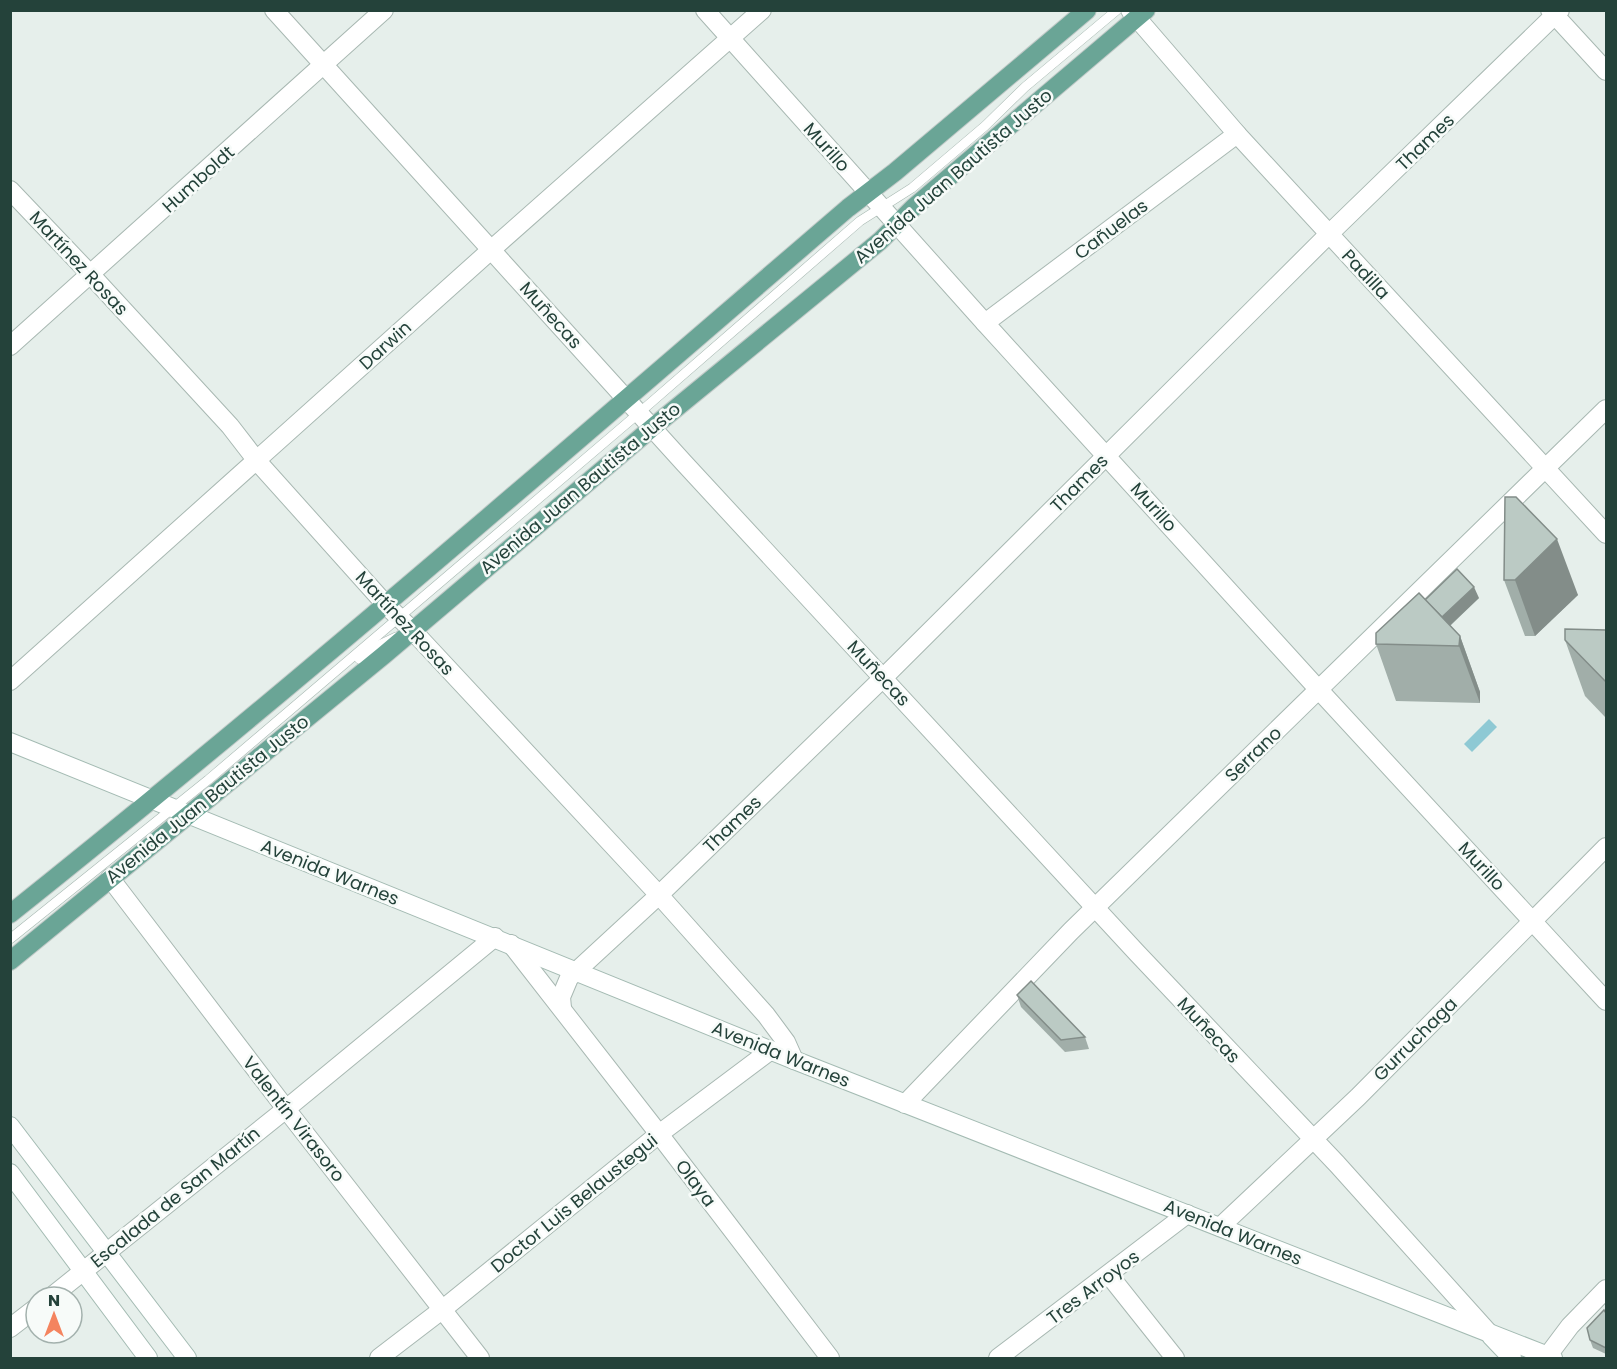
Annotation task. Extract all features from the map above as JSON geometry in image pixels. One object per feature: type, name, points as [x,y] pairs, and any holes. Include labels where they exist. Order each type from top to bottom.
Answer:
[{"type":"main road","name":"Avenida Juan Bautista Justo","points":[[10,961],[110,878],[180,812],[399,618],[626,399],[868,192],[1088,10]]},
{"type":"main road","name":"Avenida Juan Bautista Justo","points":[[10,914],[152,800],[653,427],[898,225],[914,207],[1137,13]]},
{"type":"street","name":"Muñecas","points":[[274,10],[626,399],[1312,1139],[1512,1359]]},
{"type":"street","name":"Humboldt","points":[[10,346],[384,10]]},
{"type":"street","name":"Murillo","points":[[705,10],[985,323],[1606,1001]]},
{"type":"street","name":"Darwin","points":[[10,681],[762,10]]},
{"type":"street","points":[[1555,12],[1606,71]]},
{"type":"street","name":"Thames","points":[[577,970],[659,895],[883,678],[1555,12]]},
{"type":"street","name":"Padilla","points":[[1137,13],[1237,134],[1606,534]]},
{"type":"street","name":"Cañuelas","points":[[985,323],[1237,134]]},
{"type":"street","name":"Martínez Rosas","points":[[10,190],[230,426],[257,461],[399,618],[659,895],[766,1015],[786,1042],[794,1060]]},
{"type":"street","name":"Serrano","points":[[905,1104],[1096,907],[1606,409]]},
{"type":"street","name":"Avenida Warnes","points":[[10,742],[577,970],[794,1060],[1549,1358]]},
{"type":"street","name":"Gurruchaga","points":[[1220,1227],[1358,1097],[1606,847]]},
{"type":"street","name":"Valentín Virasoro","points":[[110,878],[480,1359]]},
{"type":"street","name":"Olaya","points":[[503,941],[562,1008],[830,1359]]},
{"type":"street","name":"Escalada de San Martín","points":[[65,1285],[286,1109],[503,941]]},
{"type":"street","points":[[596,954],[593,967],[599,979]]},
{"type":"street","points":[[562,1008],[561,997],[564,987],[577,970]]},
{"type":"street","name":"Doctor Luis Belaustegui","points":[[379,1359],[659,1134],[771,1050]]},
{"type":"street","points":[[10,1126],[187,1359]]},
{"type":"street","points":[[10,1173],[148,1359]]},
{"type":"street","name":"Tres Arroyos","points":[[998,1359],[1187,1214]]},
{"type":"street","points":[[1109,1275],[1175,1359]]},
{"type":"street","points":[[1549,1358],[1570,1326],[1606,1289]]},
{"type":"street","points":[[10,1328],[24,1317]]},
{"type":"lane","points":[[10,939],[180,812],[319,685],[639,413],[860,221],[912,188],[1025,87],[1117,10]]},
{"type":"lane","points":[[319,685],[379,645],[399,618]]},
{"type":"water","points":[[1489,719],[1497,727],[1472,752],[1464,744]]},
{"type":"building","points":[[1505,497],[1516,497],[1557,539],[1515,580],[1504,580]]},
{"type":"building","points":[[1457,569],[1474,587],[1442,617],[1425,600]]},
{"type":"building","points":[[1419,593],[1460,636],[1459,646],[1376,644],[1376,633]]},
{"type":"building","points":[[1565,629],[1606,630],[1606,682],[1565,640]]},
{"type":"building","points":[[1031,981],[1085,1037],[1061,1040],[1017,995]]},
{"type":"building","points":[[1604,1310],[1606,1313],[1606,1348],[1590,1340],[1587,1328]]}]
